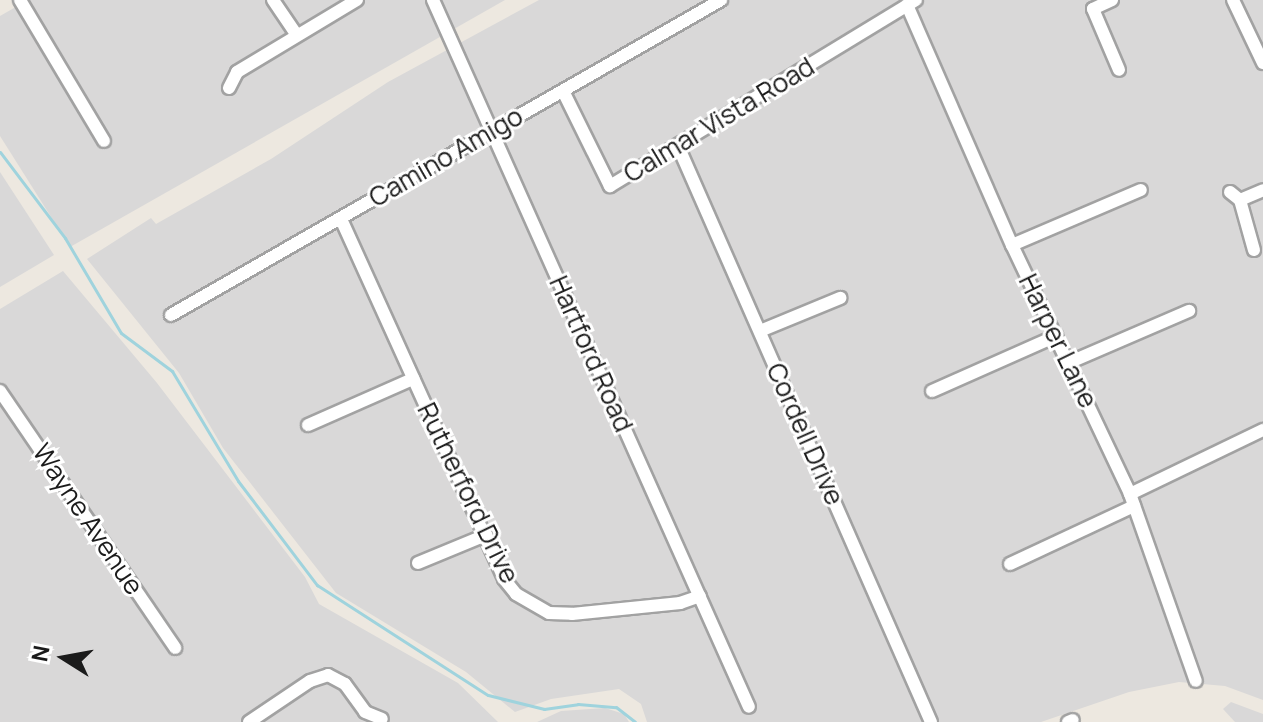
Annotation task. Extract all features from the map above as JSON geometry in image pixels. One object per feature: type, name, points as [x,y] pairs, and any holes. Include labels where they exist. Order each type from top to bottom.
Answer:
[{"type":"street","points":[[20,0],[104,141]]},
{"type":"street","points":[[273,0],[296,34]]},
{"type":"street","points":[[229,88],[237,72],[357,0]]},
{"type":"street","name":"Hartford Road","points":[[433,0],[749,707]]},
{"type":"street","name":"Camino Amigo","points":[[171,315],[490,130],[564,93],[721,0]]},
{"type":"street","points":[[1112,0],[1093,9],[1119,70]]},
{"type":"street","points":[[1233,0],[1263,63]]},
{"type":"street","name":"Calmar Vista Road","points":[[564,93],[610,186],[912,2]]},
{"type":"street","name":"Harper Lane","points":[[912,2],[1012,245],[1132,500],[1196,681]]},
{"type":"street","name":"Cordell Drive","points":[[678,146],[931,722]]},
{"type":"street","points":[[1012,245],[1141,190]]},
{"type":"street","points":[[1254,250],[1235,196],[1263,190]]},
{"type":"street","name":"Rutherford Drive","points":[[341,219],[504,579],[516,594],[549,613],[680,603],[700,596]]},
{"type":"street","points":[[760,331],[840,298]]},
{"type":"street","points":[[1068,363],[1189,311]]},
{"type":"street","points":[[932,391],[1056,336]]},
{"type":"street","points":[[308,425],[413,379]]},
{"type":"street","name":"Wayne Avenue","points":[[0,391],[175,648]]},
{"type":"street","points":[[1010,564],[1263,430]]},
{"type":"street","points":[[418,563],[486,535]]},
{"type":"street","points":[[249,722],[328,675],[345,684],[365,712],[382,719]]},
{"type":"shaded area","points":[[28,0],[505,0],[70,247],[0,136],[0,16]]},
{"type":"shaded area","points":[[539,0],[1263,0],[1263,700],[1225,686],[1179,682],[1129,692],[1041,722],[647,722],[641,704],[619,689],[551,699],[515,712],[466,672],[336,593],[223,448],[179,373],[87,259],[151,218],[156,224],[271,159],[388,82]]},
{"type":"shaded area","points":[[0,172],[54,255],[0,287]]},
{"type":"shaded area","points":[[63,271],[157,383],[305,577],[319,604],[458,683],[498,722],[0,722],[0,309]]},
{"type":"shaded area","points":[[1231,702],[1263,714],[1263,722],[1235,722],[1223,709]]},
{"type":"shaded area","points":[[605,708],[624,714],[629,722],[537,722],[561,711]]},
{"type":"waterway","points":[[0,152],[65,238],[121,333],[172,371],[238,481],[317,585],[488,695],[544,709],[578,704],[616,707],[635,722]]}]
